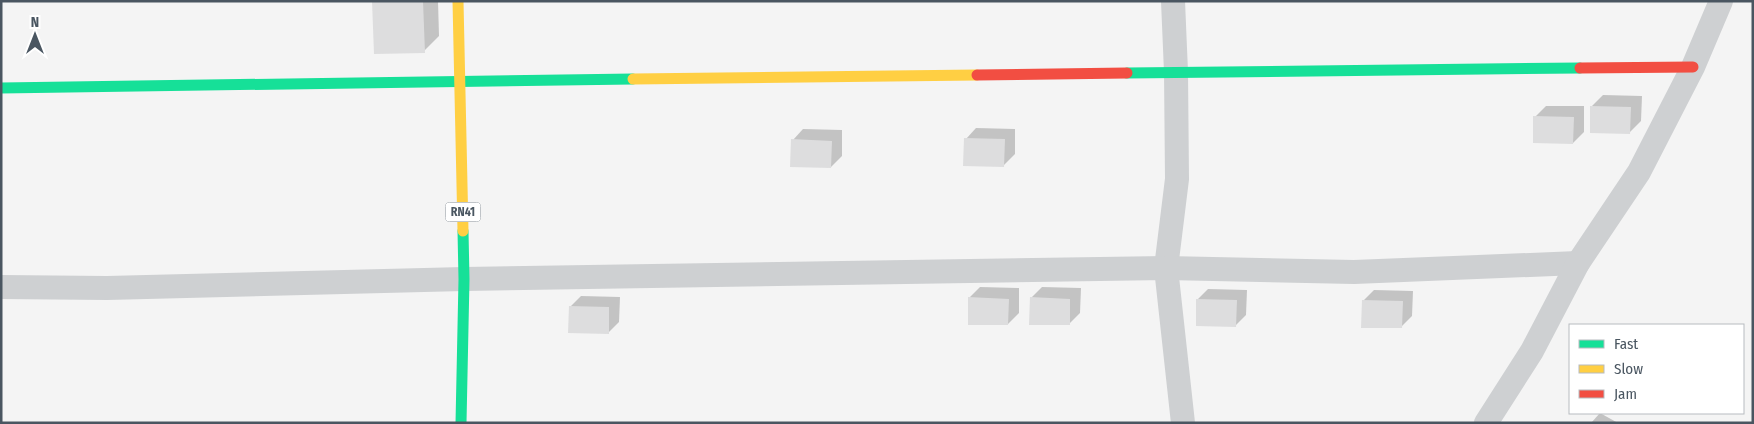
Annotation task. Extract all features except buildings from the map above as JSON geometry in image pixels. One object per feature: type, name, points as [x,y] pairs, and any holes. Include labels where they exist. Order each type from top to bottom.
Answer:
[{"type":"street","name":"RN41","points":[[458,1],[464,279],[461,423]]},
{"type":"street","points":[[1174,1],[1177,180],[1166,268],[1182,423]]},
{"type":"street","points":[[1486,423],[1532,350],[1578,263],[1639,172],[1693,67],[1721,1]]},
{"type":"street","points":[[1,88],[1693,67]]},
{"type":"street","points":[[1,287],[107,288],[464,279],[1166,268],[1354,272],[1578,263]]},
{"type":"traffic: fast","points":[[1127,73],[1580,68]]},
{"type":"traffic: fast","points":[[1,88],[633,79]]},
{"type":"traffic: fast","points":[[461,423],[463,231]]},
{"type":"traffic: slow","points":[[458,1],[463,231]]},
{"type":"traffic: slow","points":[[633,79],[977,75]]},
{"type":"traffic: jam","points":[[1580,68],[1693,67]]},
{"type":"traffic: jam","points":[[977,75],[1127,73]]}]
